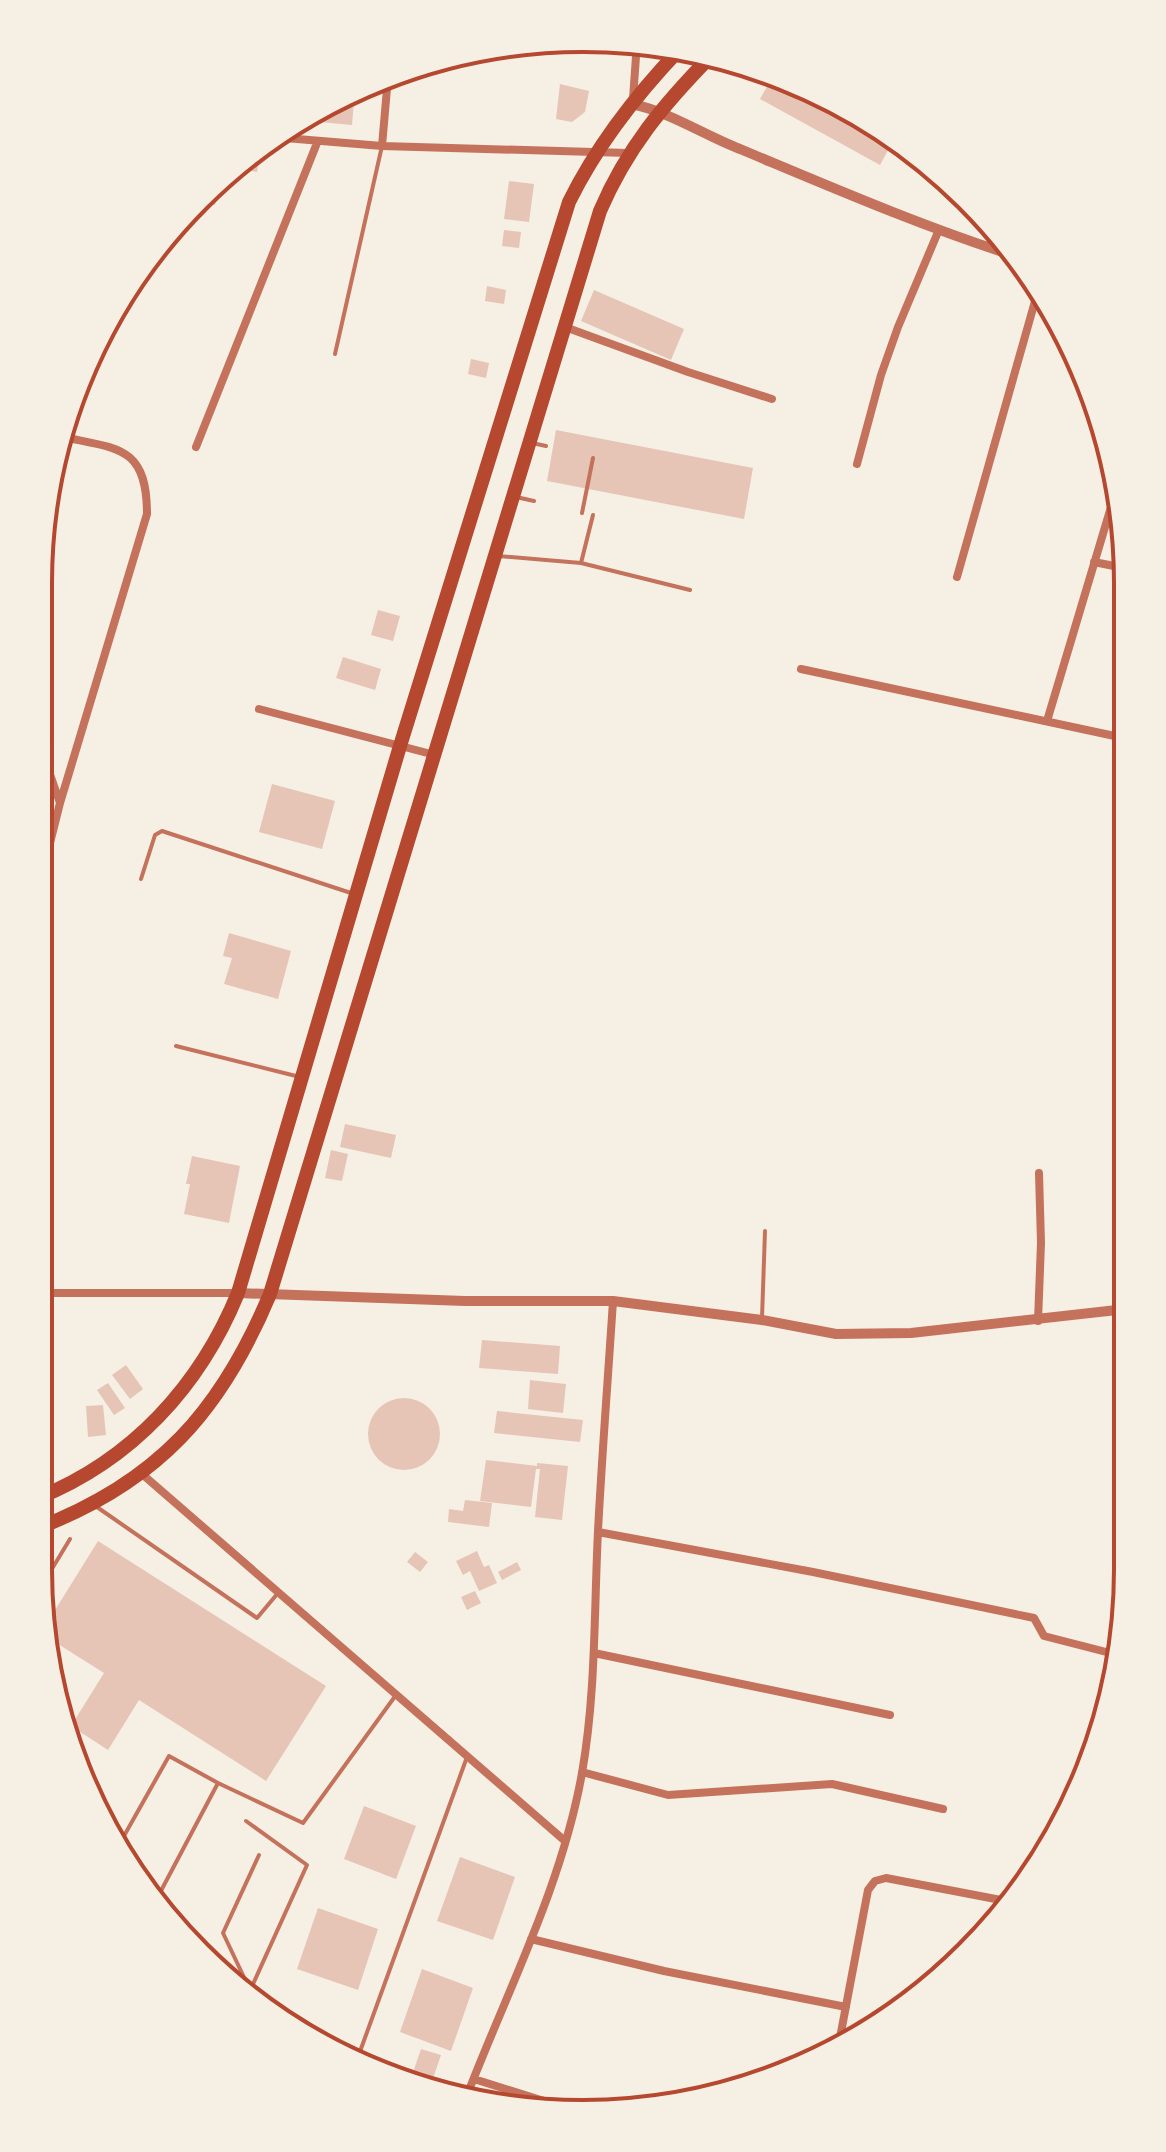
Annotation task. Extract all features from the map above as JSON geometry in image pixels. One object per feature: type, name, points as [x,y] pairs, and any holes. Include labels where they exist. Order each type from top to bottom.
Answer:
[{"type":"highway","points":[[52,1492],[78,1480],[124,1448],[182,1393],[226,1323],[238,1293],[400,746],[569,202],[585,170],[632,104],[671,60]]},
{"type":"highway","points":[[52,1522],[92,1504],[142,1474],[175,1446],[211,1403],[255,1330],[270,1294],[600,211],[628,153],[702,66]]},
{"type":"street","points":[[636,55],[632,104],[660,113],[938,232],[996,250]]},
{"type":"street","points":[[382,146],[387,89]]},
{"type":"street","points":[[291,139],[382,146],[628,153]]},
{"type":"street","points":[[196,447],[317,143]]},
{"type":"street","points":[[857,464],[898,327],[938,232]]},
{"type":"street","points":[[957,577],[1034,304]]},
{"type":"street","points":[[565,327],[772,399]]},
{"type":"street","points":[[52,835],[147,514],[147,490],[141,468],[127,453],[72,439]]},
{"type":"street","points":[[1047,721],[1109,513]]},
{"type":"street","points":[[1094,562],[1114,566]]},
{"type":"street","points":[[801,669],[1114,736]]},
{"type":"street","points":[[259,709],[435,755]]},
{"type":"street","points":[[52,780],[60,803]]},
{"type":"street","points":[[1038,1321],[1041,1243],[1039,1173]]},
{"type":"street","points":[[52,1293],[238,1293],[465,1301],[613,1301],[762,1320],[836,1334],[911,1333],[1114,1311]]},
{"type":"street","points":[[470,2088],[531,1939],[565,1841],[582,1772],[594,1653],[598,1532],[613,1301]]},
{"type":"street","points":[[142,1474],[565,1841]]},
{"type":"street","points":[[598,1532],[1034,1618],[1044,1636],[1107,1652]]},
{"type":"street","points":[[594,1653],[890,1715]]},
{"type":"street","points":[[582,1772],[668,1795],[832,1784],[943,1809]]},
{"type":"street","points":[[841,2033],[868,1890],[875,1881],[886,1878],[998,1899]]},
{"type":"street","points":[[531,1939],[664,1971],[846,2007]]},
{"type":"street","points":[[474,2079],[531,2097]]},
{"type":"lane","points":[[335,354],[382,146]]},
{"type":"lane","points":[[530,442],[546,446]]},
{"type":"lane","points":[[582,513],[593,458]]},
{"type":"lane","points":[[514,496],[534,501]]},
{"type":"lane","points":[[581,563],[593,515]]},
{"type":"lane","points":[[495,556],[581,563],[690,590]]},
{"type":"lane","points":[[141,879],[155,835],[162,831],[356,895]]},
{"type":"lane","points":[[176,1046],[302,1077]]},
{"type":"lane","points":[[762,1320],[765,1231]]},
{"type":"lane","points":[[92,1504],[257,1618],[279,1593]]},
{"type":"lane","points":[[52,1569],[70,1539]]},
{"type":"lane","points":[[124,1836],[169,1756],[303,1823],[396,1695]]},
{"type":"lane","points":[[360,2051],[467,1757]]},
{"type":"lane","points":[[161,1891],[218,1783]]},
{"type":"lane","points":[[246,1821],[307,1865],[253,1985]]},
{"type":"lane","points":[[243,1976],[223,1933],[259,1855]]},
{"type":"building","points":[[560,84],[589,91],[585,112],[572,122],[556,119]]},
{"type":"building","points":[[768,85],[786,92],[848,123],[889,149],[880,165],[760,99]]},
{"type":"building","points":[[354,104],[352,125],[320,122]]},
{"type":"building","points":[[509,181],[534,184],[529,222],[504,219]]},
{"type":"building","points":[[504,230],[521,232],[519,248],[502,246]]},
{"type":"building","points":[[487,286],[506,290],[504,304],[485,301]]},
{"type":"building","points":[[594,290],[684,329],[671,360],[581,321]]},
{"type":"building","points":[[471,359],[489,363],[486,378],[468,374]]},
{"type":"building","points":[[556,430],[753,468],[744,519],[547,481]]},
{"type":"building","points":[[378,610],[400,616],[393,641],[371,635]]},
{"type":"building","points":[[343,657],[381,669],[375,690],[336,678]]},
{"type":"building","points":[[272,784],[335,801],[322,849],[259,832]]},
{"type":"building","points":[[229,933],[291,951],[278,999],[224,984],[232,958],[223,956]]},
{"type":"building","points":[[345,1124],[396,1135],[391,1158],[340,1147]]},
{"type":"building","points":[[331,1150],[348,1154],[342,1181],[325,1178]]},
{"type":"building","points":[[192,1156],[240,1166],[229,1223],[184,1214]]},
{"type":"building","points":[[482,1340],[560,1346],[558,1374],[479,1368]]},
{"type":"building","points":[[126,1365],[143,1389],[130,1399],[112,1375]]},
{"type":"building","points":[[530,1380],[566,1384],[563,1413],[528,1409]]},
{"type":"building","points":[[108,1383],[125,1408],[114,1415],[97,1390]]},
{"type":"building","points":[[404,1398],[424,1404],[434,1414],[440,1434],[434,1454],[424,1464],[404,1470],[384,1464],[374,1454],[368,1434],[374,1414],[384,1404]]},
{"type":"building","points":[[103,1405],[106,1435],[88,1437],[86,1406]]},
{"type":"building","points":[[497,1411],[583,1420],[580,1442],[494,1433]]},
{"type":"building","points":[[486,1460],[568,1466],[562,1520],[535,1517],[540,1469],[536,1469],[531,1507],[480,1501]]},
{"type":"building","points":[[465,1500],[492,1503],[489,1527],[448,1522],[449,1509],[463,1511]]},
{"type":"building","points":[[98,1541],[326,1686],[266,1781],[139,1700],[108,1750],[77,1730],[74,1721],[104,1673],[58,1644],[54,1612]]},
{"type":"building","points":[[477,1551],[484,1567],[489,1565],[497,1583],[479,1591],[470,1571],[463,1575],[456,1561]]},
{"type":"building","points":[[415,1552],[428,1562],[420,1572],[407,1562]]},
{"type":"building","points":[[517,1562],[521,1570],[502,1580],[498,1572]]},
{"type":"building","points":[[475,1591],[481,1603],[467,1610],[461,1597]]},
{"type":"building","points":[[364,1806],[416,1826],[396,1879],[344,1859]]},
{"type":"building","points":[[460,1857],[515,1877],[493,1940],[437,1921]]},
{"type":"building","points":[[318,1908],[378,1929],[358,1990],[297,1969]]},
{"type":"building","points":[[422,1969],[473,1988],[451,2051],[400,2032]]},
{"type":"building","points":[[421,2049],[441,2055],[433,2078],[413,2072]]}]
